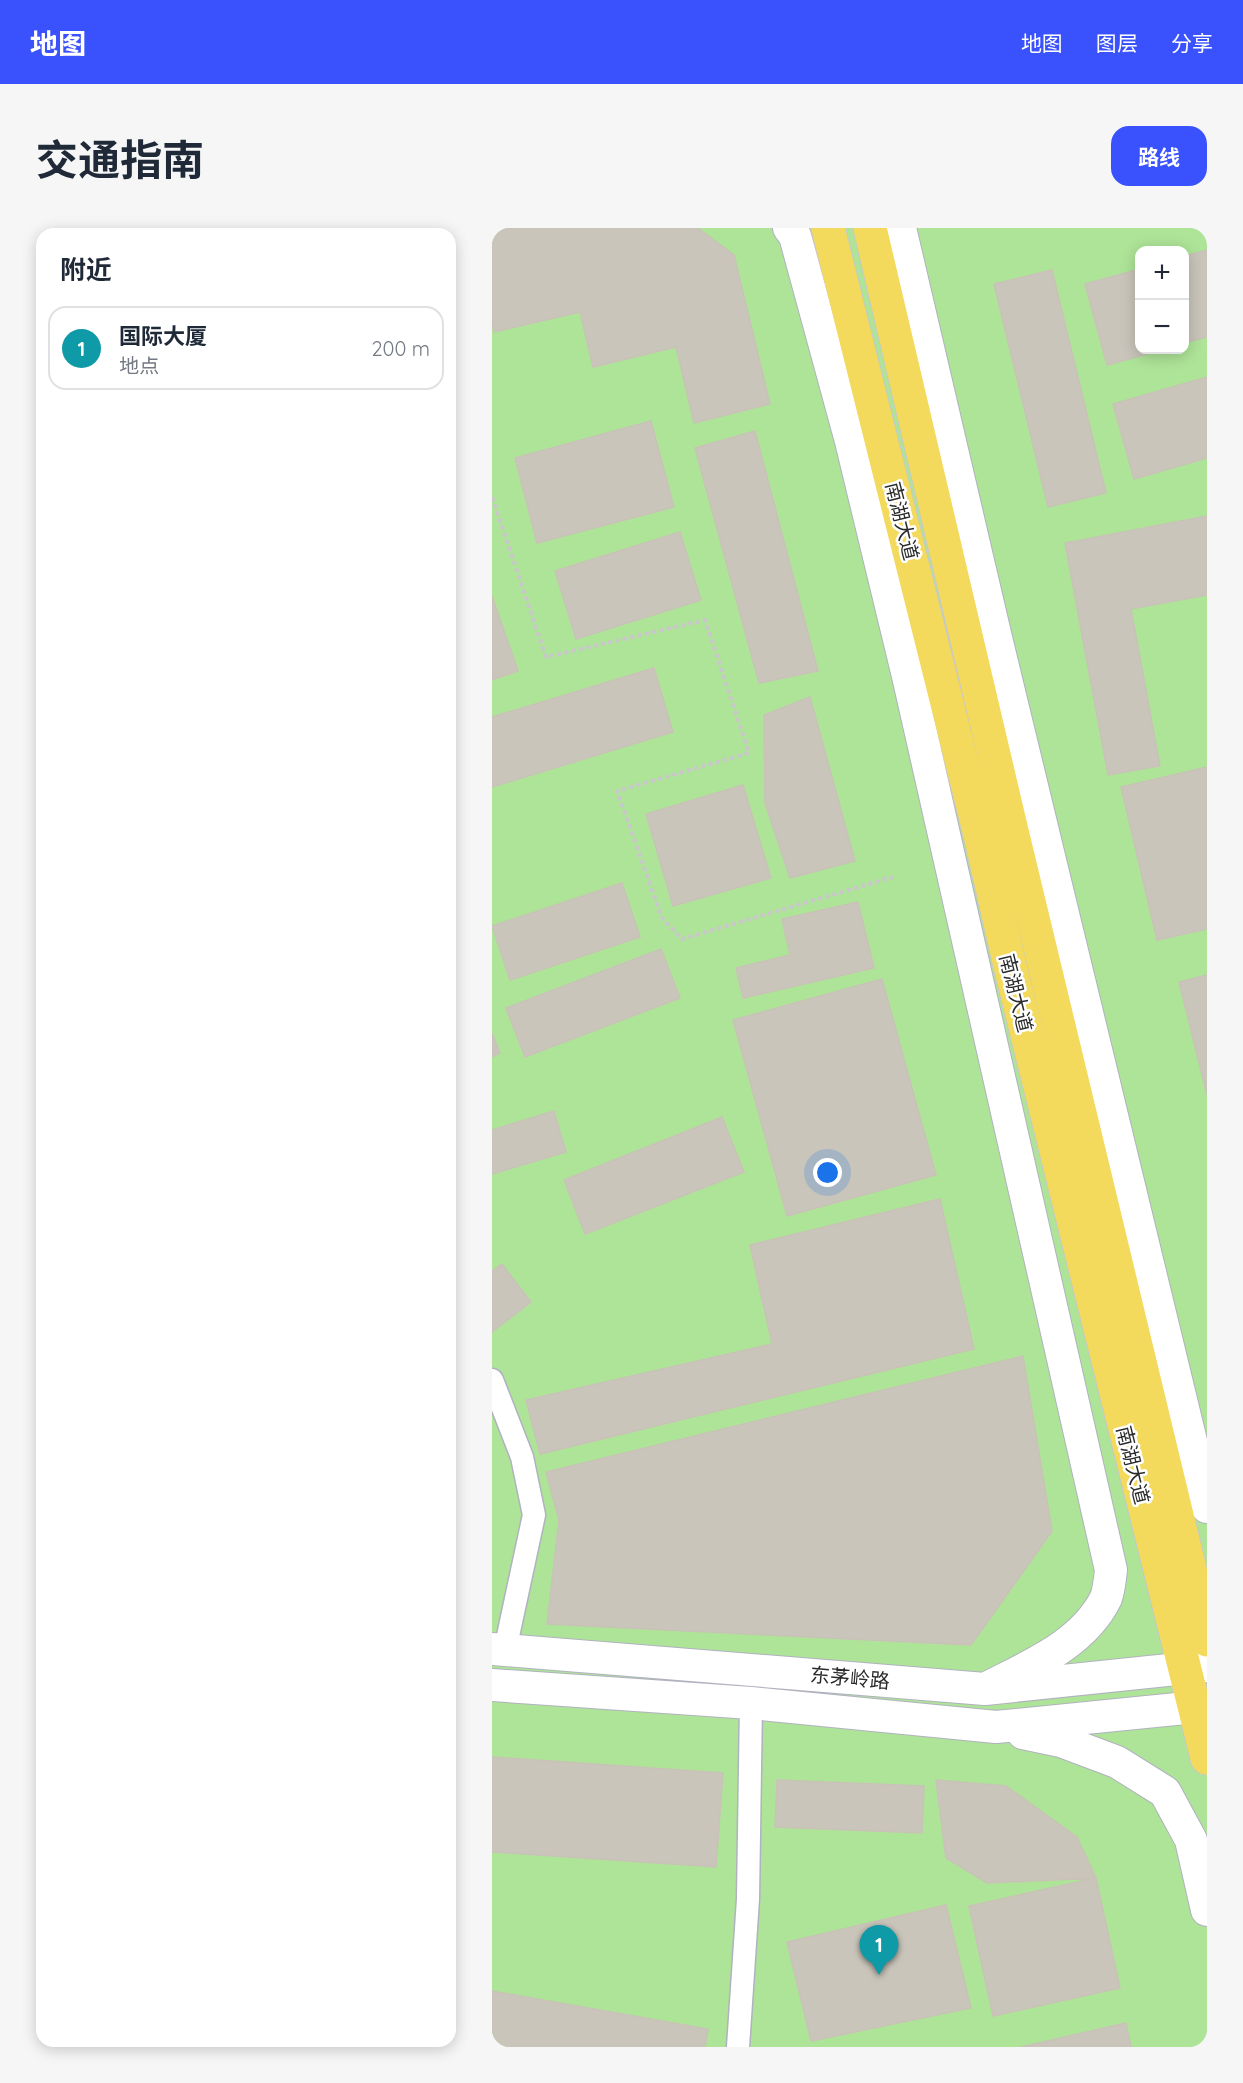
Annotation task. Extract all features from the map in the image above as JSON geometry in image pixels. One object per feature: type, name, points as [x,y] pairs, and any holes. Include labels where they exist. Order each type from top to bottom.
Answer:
[{"type":"main road","name":"南湖大道","points":[[828,228],[997,835],[1207,1640]]},
{"type":"main road","points":[[870,228],[997,835]]},
{"type":"main road","name":"南湖大道","points":[[997,835],[1012,978],[1196,1667],[1207,1758]]},
{"type":"street","points":[[789,228],[795,236],[848,430],[908,676],[1111,1570],[1107,1596],[1089,1624],[1054,1653],[985,1689]]},
{"type":"street","points":[[900,228],[996,638],[1207,1508]]},
{"type":"street","points":[[492,1380],[522,1457],[534,1515],[498,1649]]},
{"type":"street","name":"东茅岭路","points":[[498,1649],[985,1689],[1196,1667]]},
{"type":"street","name":"东茅岭路","points":[[492,1685],[752,1703],[996,1727],[1201,1706]]},
{"type":"street","points":[[738,2047],[748,1899],[752,1703]]},
{"type":"street","points":[[996,1727],[1061,1741],[1117,1762],[1165,1791],[1191,1840],[1207,1910]]},
{"type":"path","points":[[492,497],[546,657],[705,620],[749,753],[617,791],[662,918],[682,939],[893,877]]},
{"type":"green space","points":[[492,228],[1207,228],[1207,2047],[492,2047]]},
{"type":"building","points":[[492,228],[698,228],[734,255],[770,404],[694,423],[676,347],[593,367],[580,312],[494,332],[492,323]]},
{"type":"building","points":[[1207,250],[1207,337],[1189,342],[1189,300],[1189,255]]},
{"type":"building","points":[[1052,270],[1106,493],[1048,507],[994,284]]},
{"type":"building","points":[[1135,270],[1135,354],[1147,354],[1107,365],[1085,284]]},
{"type":"building","points":[[1207,377],[1207,458],[1134,479],[1113,404]]},
{"type":"building","points":[[651,421],[674,507],[537,543],[515,458]]},
{"type":"building","points":[[755,431],[818,671],[759,683],[695,448]]},
{"type":"building","points":[[1207,516],[1207,595],[1131,609],[1160,766],[1108,775],[1065,543]]},
{"type":"building","points":[[680,532],[701,600],[576,639],[555,571]]},
{"type":"building","points":[[492,596],[518,671],[492,680]]},
{"type":"building","points":[[654,668],[673,732],[492,787],[492,717]]},
{"type":"building","points":[[810,697],[855,861],[790,878],[765,803],[764,715]]},
{"type":"building","points":[[1207,767],[1207,929],[1157,940],[1121,787]]},
{"type":"building","points":[[743,785],[771,878],[673,906],[646,814]]},
{"type":"building","points":[[622,883],[640,937],[510,980],[492,926]]},
{"type":"building","points":[[858,902],[874,968],[743,998],[736,968],[790,955],[782,919]]},
{"type":"building","points":[[661,949],[680,998],[525,1057],[506,1008]]},
{"type":"building","points":[[1207,975],[1207,1095],[1179,982]]},
{"type":"building","points":[[882,979],[936,1175],[787,1216],[733,1020]]},
{"type":"building","points":[[492,1033],[500,1053],[492,1057]]},
{"type":"building","points":[[554,1111],[566,1152],[492,1174],[492,1130]]},
{"type":"building","points":[[722,1117],[744,1172],[585,1234],[564,1180]]},
{"type":"building","points":[[940,1199],[974,1349],[540,1454],[526,1400],[772,1344],[750,1245]]},
{"type":"building","points":[[502,1264],[531,1302],[492,1332],[492,1271]]},
{"type":"building","points":[[1023,1356],[1052,1531],[971,1645],[547,1624],[559,1520],[546,1472]]},
{"type":"building","points":[[492,1757],[723,1773],[716,1867],[492,1852]]},
{"type":"building","points":[[777,1780],[924,1786],[922,1833],[775,1827]]},
{"type":"building","points":[[936,1780],[1006,1786],[1077,1837],[1096,1878],[987,1883],[946,1858]]},
{"type":"building","points":[[1096,1878],[1120,1988],[993,2016],[969,1906]]},
{"type":"building","points":[[946,1905],[971,2008],[811,2041],[787,1942]]},
{"type":"building","points":[[492,1991],[708,2029],[705,2047],[492,2047]]},
{"type":"building","points":[[1126,2023],[1131,2047],[1021,2047]]},
{"type":"place","name":"国际大厦","points":[[879,1975]]}]
